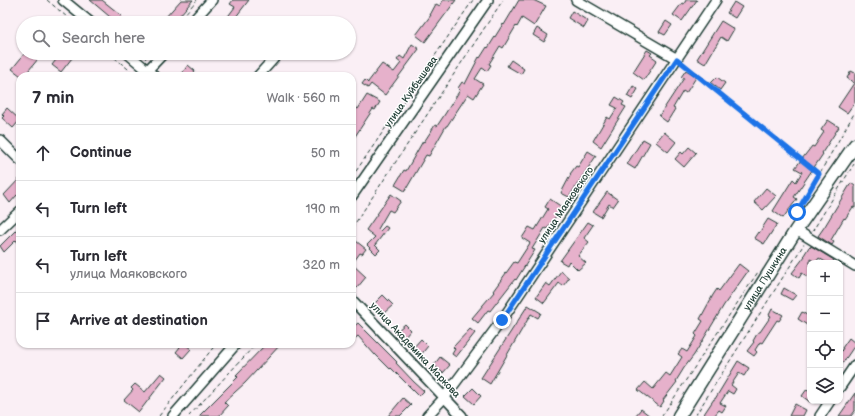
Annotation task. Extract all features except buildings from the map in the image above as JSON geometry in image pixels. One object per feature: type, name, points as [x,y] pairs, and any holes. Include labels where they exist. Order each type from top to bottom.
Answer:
[{"type":"main road","name":"улица Пушкина","points":[[679,416],[796,230],[855,145]]},
{"type":"street","points":[[63,0],[82,16]]},
{"type":"street","points":[[197,16],[212,0]]},
{"type":"street","name":"улица Куйбышева","points":[[356,190],[488,0]]},
{"type":"street","points":[[576,0],[677,59]]},
{"type":"street","name":"улица Маяковского","points":[[427,416],[444,398],[502,320],[716,0]]},
{"type":"street","points":[[134,60],[146,72]]},
{"type":"street","points":[[150,72],[159,60]]},
{"type":"street","points":[[261,72],[272,60]]},
{"type":"street","points":[[0,140],[16,156]]},
{"type":"street","points":[[0,230],[16,215]]},
{"type":"street","points":[[796,230],[855,266]]},
{"type":"street","name":"улица Академика Маркова","points":[[356,304],[462,416]]},
{"type":"street","points":[[173,416],[232,348]]},
{"type":"street","points":[[843,383],[855,365]]},
{"type":"street","points":[[820,416],[828,404]]},
{"type":"path","points":[[47,0],[66,16]]},
{"type":"path","points":[[183,16],[197,0]]},
{"type":"path","points":[[356,171],[474,0]]},
{"type":"path","points":[[356,223],[503,0]]},
{"type":"path","points":[[677,59],[819,174]]},
{"type":"path","points":[[117,60],[130,72]]},
{"type":"path","points":[[797,212],[855,112]]},
{"type":"path","points":[[695,416],[855,162]]},
{"type":"path","points":[[662,416],[760,269]]},
{"type":"path","points":[[159,416],[213,348]]},
{"type":"path","points":[[189,416],[252,348]]},
{"type":"route","points":[[502,320],[677,59],[819,174],[797,212]]}]
